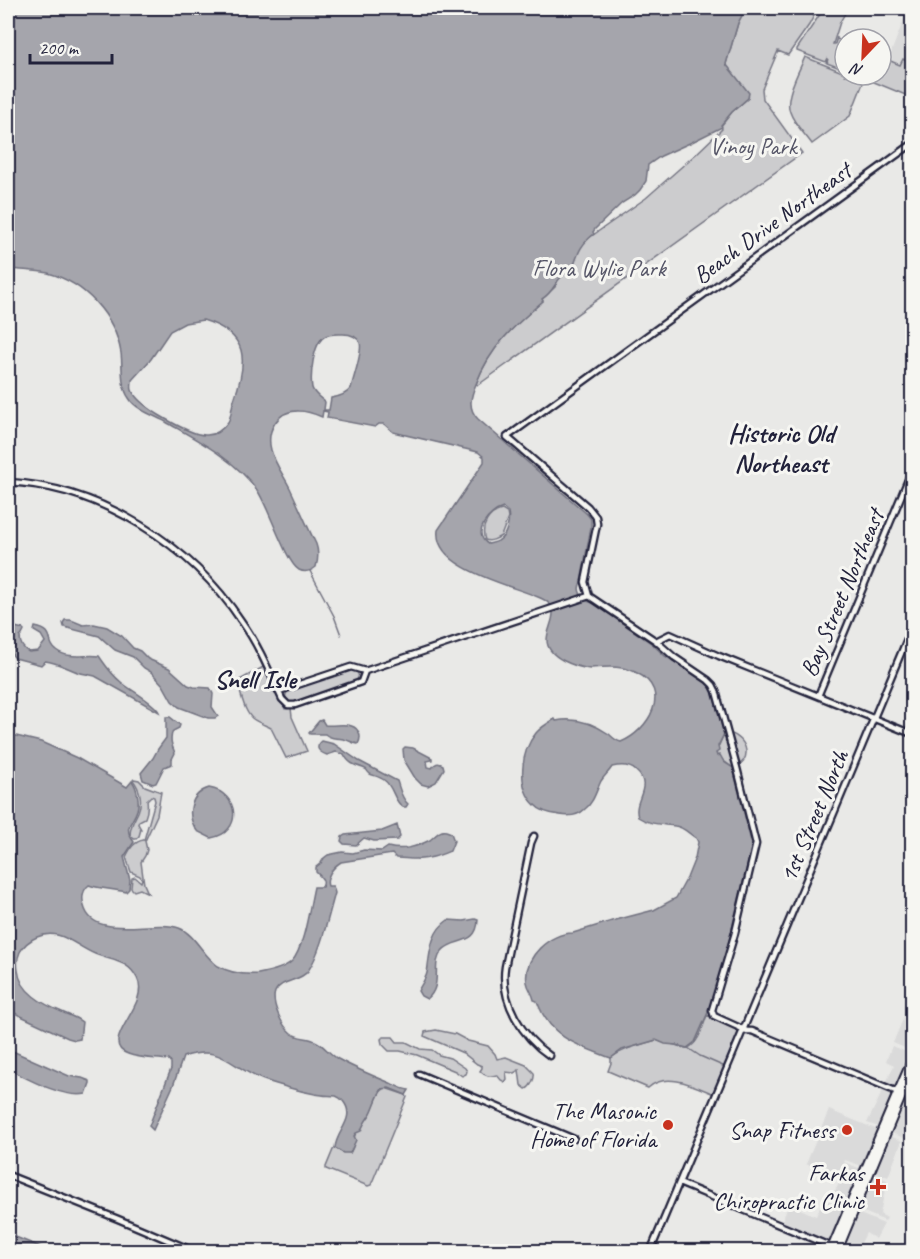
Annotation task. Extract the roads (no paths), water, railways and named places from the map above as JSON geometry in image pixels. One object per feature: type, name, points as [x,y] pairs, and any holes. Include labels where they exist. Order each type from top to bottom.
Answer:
[{"type":"main road","points":[[836,1250],[879,1152],[912,1059]]},
{"type":"main road","points":[[836,1250],[857,1189],[882,1130],[912,1071]]},
{"type":"main road","points":[[879,1152],[877,1148],[883,1134],[882,1130]]},
{"type":"main road","points":[[855,1210],[853,1206],[858,1194],[857,1189]]},
{"type":"street","name":"Beach Drive Northeast","points":[[586,597],[585,582],[597,524],[596,517],[588,507],[507,437],[912,144]]},
{"type":"street","name":"Bay Street Northeast","points":[[818,696],[912,470]]},
{"type":"street","points":[[8,482],[48,488],[84,498],[123,515],[170,545],[206,577],[234,610],[253,638],[285,703],[296,705],[361,682],[365,671]]},
{"type":"street","points":[[279,691],[351,667],[365,671],[586,597],[656,641],[667,652],[713,685],[756,838],[756,850],[712,1010],[714,1016],[912,1098]]},
{"type":"street","name":"1st Street North","points":[[650,1251],[912,627]]},
{"type":"street","points":[[656,641],[670,634],[718,656],[912,734]]},
{"type":"street","points":[[533,835],[504,975],[510,1006],[526,1034],[550,1056]]},
{"type":"street","points":[[419,1074],[574,1139]]},
{"type":"street","points":[[8,1175],[196,1251]]},
{"type":"street","points":[[680,1183],[836,1250]]},
{"type":"waterway","points":[[310,571],[334,616],[341,635]]},
{"type":"waterway","points":[[688,1048],[725,1067]]},
{"type":"place","name":"The Masonic Home of Florida","points":[[668,1125]]},
{"type":"place","name":"Snap Fitness","points":[[847,1130]]},
{"type":"place","name":"Farkas Chiropractic Clinic","points":[[878,1187]]},
{"type":"district","name":"Historic Old Northeast","points":[[781,448]]},
{"type":"district","name":"Snell Isle","points":[[255,679]]},
{"type":"park label","name":"Vinoy Park","points":[[753,146]]},
{"type":"park label","name":"Flora Wylie Park","points":[[599,268]]}]
